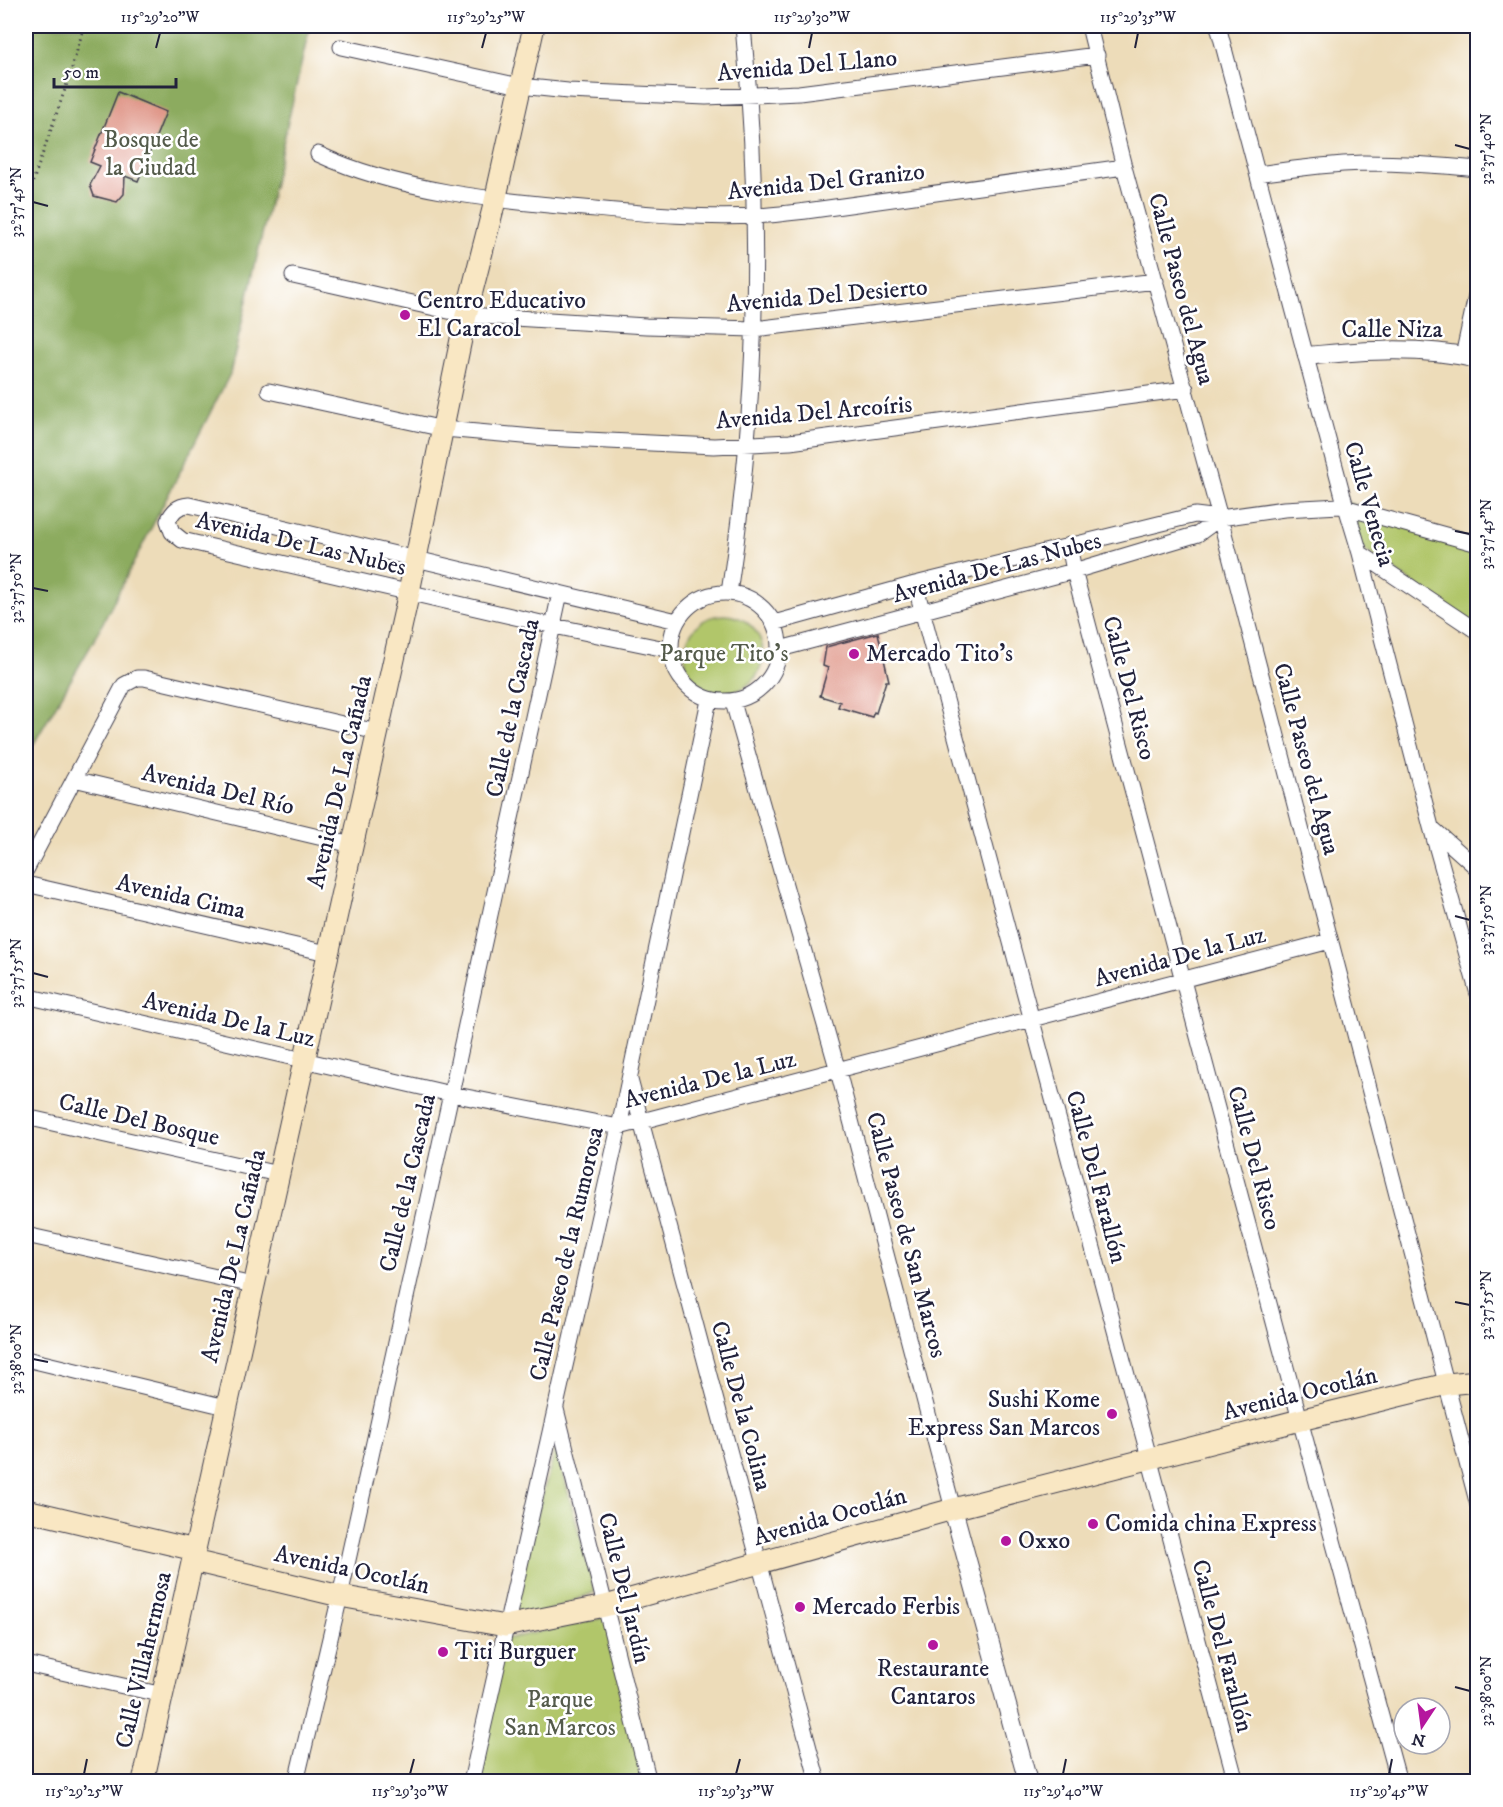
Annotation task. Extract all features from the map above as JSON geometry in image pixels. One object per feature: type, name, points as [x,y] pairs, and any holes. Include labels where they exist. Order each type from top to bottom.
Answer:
[{"type":"main road","name":"Avenida De La Cañada","points":[[194,1556],[409,592],[466,315],[495,201],[534,26]]},
{"type":"main road","name":"Avenida Ocotlán","points":[[26,1510],[340,1596],[505,1626],[604,1606],[953,1509],[1300,1420],[1447,1384],[1478,1381]]},
{"type":"main road","name":"Calle Villahermosa","points":[[143,1782],[194,1556]]},
{"type":"street","points":[[729,593],[741,517],[748,446],[754,329],[755,216],[750,96],[743,26]]},
{"type":"street","name":"Calle Paseo del Agua","points":[[1089,26],[1124,167],[1186,389],[1478,1504]]},
{"type":"street","name":"Calle Venecia","points":[[1218,26],[1431,827],[1478,994]]},
{"type":"street","name":"Avenida Del Llano","points":[[341,48],[520,86],[623,94],[706,97],[799,93],[1097,55]]},
{"type":"street","name":"Avenida Del Granizo","points":[[318,154],[336,163],[369,173],[495,201],[626,212],[755,216],[1124,167]]},
{"type":"street","points":[[1258,174],[1306,167],[1362,163],[1478,169]]},
{"type":"street","name":"Avenida Del Desierto","points":[[293,276],[466,315],[646,326],[754,329],[955,307],[1156,281]]},
{"type":"street","points":[[1470,358],[1478,287]]},
{"type":"street","name":"Calle Niza","points":[[1307,356],[1366,350],[1407,349],[1437,351],[1470,358]]},
{"type":"street","name":"Avenida Del Arcoíris","points":[[269,391],[444,429],[639,443],[748,446],[870,433],[1186,389]]},
{"type":"street","name":"Avenida De Las Nubes","points":[[670,650],[554,626],[182,540],[176,538],[168,521],[173,512],[181,506],[189,505],[677,621]]},
{"type":"street","name":"Avenida De Las Nubes","points":[[774,623],[915,584],[1195,515],[1220,518],[1296,508],[1346,507],[1478,544]]},
{"type":"street","name":"Avenida De Las Nubes","points":[[780,649],[1074,571],[1198,534],[1220,518]]},
{"type":"street","name":"Calle Del Risco","points":[[1069,545],[1074,571],[1300,1420],[1399,1782]]},
{"type":"street","points":[[1360,553],[1478,632]]},
{"type":"street","name":"Calle Del Farallón","points":[[915,584],[1236,1782]]},
{"type":"street","name":"Calle de la Cascada","points":[[296,1782],[340,1596],[560,593]]},
{"type":"street","points":[[729,593],[748,598],[763,608],[774,623],[779,636],[780,649],[776,668],[766,684],[750,696],[733,702],[709,700],[689,689],[676,672],[670,650],[677,621],[690,605],[709,595],[729,593]]},
{"type":"street","points":[[26,870],[124,685],[137,678],[377,732]]},
{"type":"street","name":"Calle Paseo de la Rumorosa","points":[[471,1782],[619,1127],[709,700]]},
{"type":"street","name":"Calle Paseo de San Marcos","points":[[733,702],[838,1071],[953,1509],[1028,1782]]},
{"type":"street","name":"Avenida Del Río","points":[[74,779],[352,845]]},
{"type":"street","points":[[1431,827],[1478,869]]},
{"type":"street","name":"Avenida Cima","points":[[26,884],[327,953]]},
{"type":"street","name":"Avenida De la Luz","points":[[26,996],[451,1094],[619,1127],[1330,941]]},
{"type":"street","name":"Calle De la Colina","points":[[629,1078],[818,1782]]},
{"type":"street","name":"Calle Del Bosque","points":[[26,1117],[278,1174]]},
{"type":"street","points":[[26,1235],[253,1285]]},
{"type":"street","points":[[26,1359],[226,1407]]},
{"type":"street","name":"Calle Del Jardín","points":[[555,1405],[650,1782]]},
{"type":"street","points":[[26,1664],[163,1695]]},
{"type":"path","points":[[26,192],[32,184],[70,75],[84,26]]},
{"type":"green space","name":"Bosque de la Ciudad","points":[[26,26],[310,26],[230,374],[93,642],[26,757]]},
{"type":"green space","points":[[1345,502],[1477,541],[1477,627],[1356,544]]},
{"type":"green space","name":"Parque Tito's","points":[[724,615],[739,618],[752,626],[760,639],[763,654],[760,669],[752,682],[739,690],[724,693],[709,690],[696,682],[688,669],[685,654],[688,639],[696,626],[709,618]]},
{"type":"green space","name":"Parque San Marcos","points":[[556,1447],[595,1592],[508,1627],[507,1639],[607,1617],[646,1781],[472,1782],[513,1598]]},
{"type":"building","points":[[118,92],[166,112],[138,181],[125,176],[124,194],[117,202],[94,196],[90,185],[100,166],[90,162]]},
{"type":"building","points":[[878,633],[889,681],[886,681],[876,713],[874,712],[872,717],[838,707],[840,702],[820,696],[828,668],[823,666],[826,647]]},
{"type":"place","name":"Centro Educativo El Caracol","points":[[405,315]]},
{"type":"place","name":"Mercado Tito's","points":[[854,654]]},
{"type":"place","name":"Sushi Kome Express San Marcos","points":[[1112,1414]]},
{"type":"place","name":"Comida china Express","points":[[1093,1524]]},
{"type":"place","name":"Oxxo","points":[[1006,1541]]},
{"type":"place","name":"Mercado Ferbis","points":[[800,1607]]},
{"type":"place","name":"Restaurante Cantaros","points":[[933,1645]]},
{"type":"place","name":"Titi Burguer","points":[[443,1652]]}]
